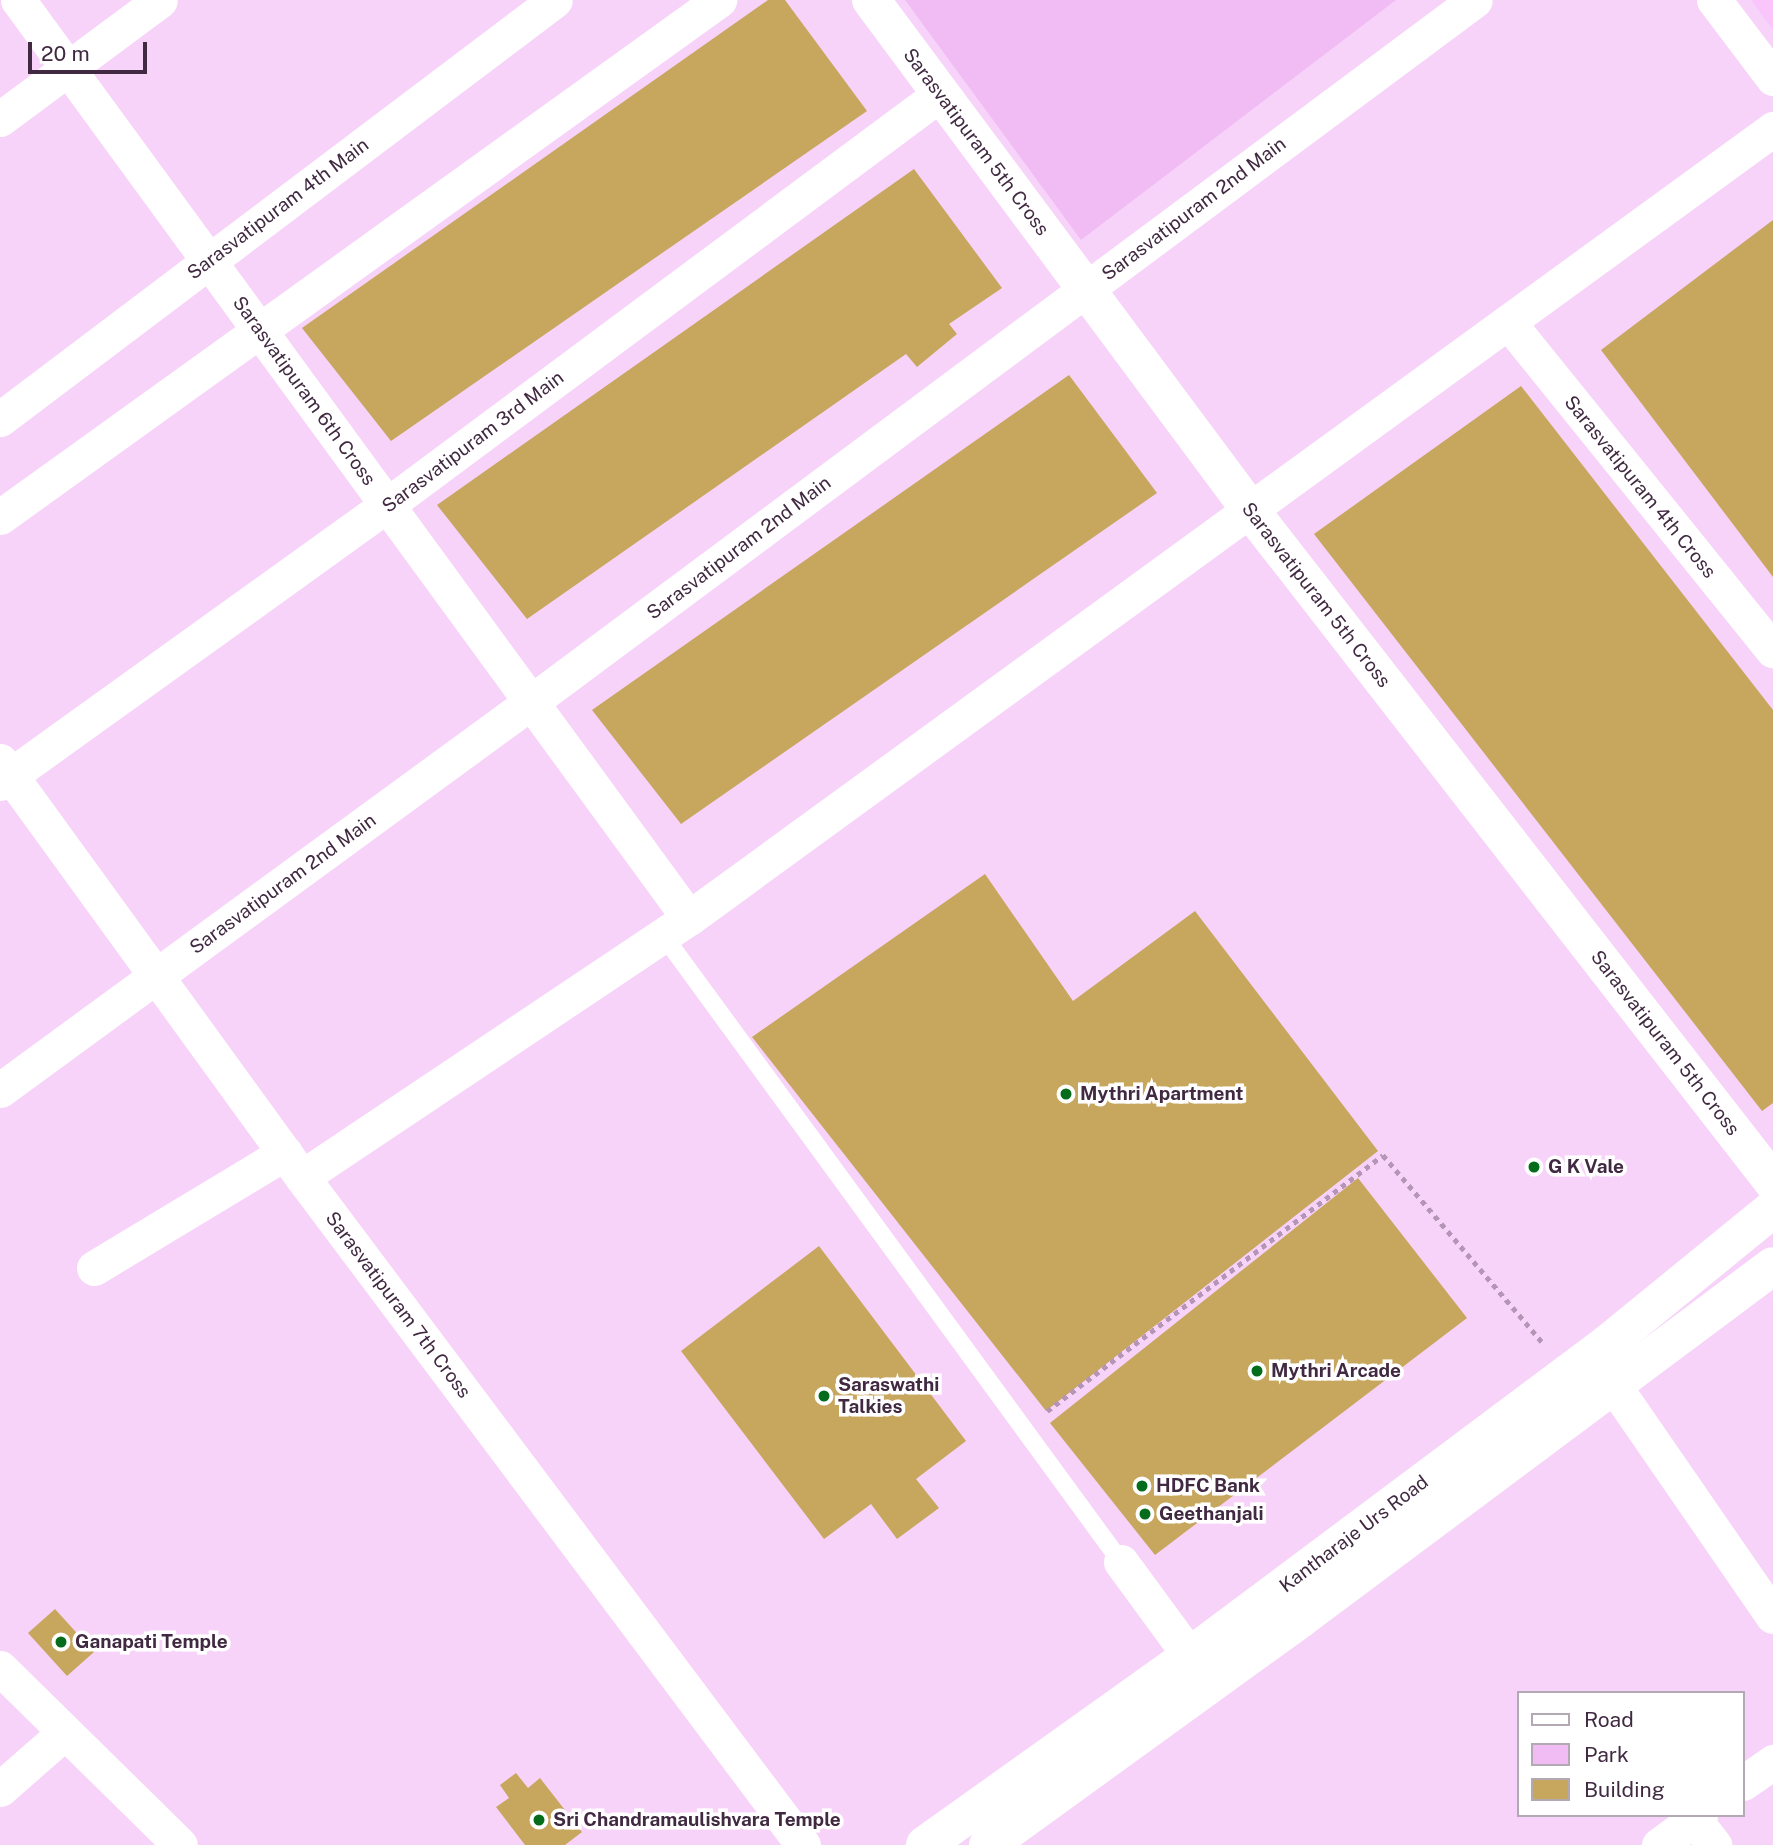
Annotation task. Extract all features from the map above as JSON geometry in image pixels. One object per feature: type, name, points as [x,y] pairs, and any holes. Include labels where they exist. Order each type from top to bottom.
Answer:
[{"type":"street","name":"Sarasvatipuram 6th Cross","points":[[18,0],[531,702],[676,927]]},
{"type":"street","points":[[0,118],[160,0]]},
{"type":"street","name":"Sarasvatipuram 4th Main","points":[[0,419],[555,0]]},
{"type":"street","points":[[0,517],[719,0]]},
{"type":"street","name":"Sarasvatipuram 5th Cross","points":[[871,0],[1251,511],[1773,1182]]},
{"type":"street","name":"Sarasvatipuram 2nd Main","points":[[0,1090],[531,702],[1475,0]]},
{"type":"street","points":[[1714,0],[1773,78]]},
{"type":"street","name":"Sarasvatipuram 3rd Main","points":[[4,773],[387,505],[940,94]]},
{"type":"street","points":[[93,1268],[293,1165],[676,927],[1251,511],[1773,128]]},
{"type":"street","name":"Sarasvatipuram 4th Cross","points":[[1508,322],[1773,651]]},
{"type":"street","name":"Sarasvatipuram 7th Cross","points":[[4,773],[293,1165],[803,1845]]},
{"type":"street","name":"Kantharaje Urs Road","points":[[925,1845],[1190,1656],[1569,1373],[1773,1209]]},
{"type":"street","name":"Kantharaje Urs Road","points":[[988,1845],[1300,1619],[1773,1265]]},
{"type":"street","points":[[1612,1383],[1773,1616]]},
{"type":"street","points":[[1121,1562],[1190,1656]]},
{"type":"street","points":[[0,1668],[180,1845]]},
{"type":"street","points":[[0,1789],[65,1732]]},
{"type":"street","points":[[1745,1782],[1773,1762]]},
{"type":"street","points":[[1659,1845],[1703,1826]]},
{"type":"lane","points":[[676,927],[1121,1562]]},
{"type":"path","points":[[1046,1411],[1383,1155],[1569,1373]]},
{"type":"shaded area","points":[[1751,0],[1773,0],[1773,30]]},
{"type":"green space","points":[[905,0],[1396,0],[1081,240]]},
{"type":"building","points":[[768,0],[785,0],[867,111],[391,441],[302,328]]},
{"type":"building","points":[[914,169],[1002,288],[949,324],[957,334],[917,367],[906,354],[527,619],[437,505]]},
{"type":"building","points":[[1773,220],[1773,577],[1601,350]]},
{"type":"building","points":[[1069,375],[1157,493],[681,824],[592,710]]},
{"type":"building","points":[[1521,386],[1773,710],[1773,1103],[1762,1111],[1314,534]]},
{"type":"building","name":"Mythri Apartment","points":[[985,874],[1073,1001],[1195,911],[1378,1151],[1046,1411],[752,1037]]},
{"type":"building","name":"Mythri Arcade","points":[[1358,1178],[1467,1318],[1155,1555],[1050,1423]]},
{"type":"building","name":"Saraswathi Talkies","points":[[819,1246],[966,1441],[916,1479],[939,1508],[897,1539],[871,1504],[824,1539],[681,1351]]},
{"type":"building","name":"Ganapati Temple","points":[[55,1609],[94,1652],[67,1676],[28,1633]]},
{"type":"building","name":"Sri Chandramaulishvara Temple","points":[[516,1773],[528,1788],[540,1778],[582,1832],[565,1845],[525,1845],[496,1807],[509,1798],[500,1785]]},
{"type":"place","name":"Mythri Apartment","points":[[1066,1094]]},
{"type":"place","name":"G K Vale","points":[[1534,1167]]},
{"type":"place","name":"Mythri Arcade","points":[[1257,1371]]},
{"type":"place","name":"Saraswathi Talkies","points":[[824,1396]]},
{"type":"place","name":"HDFC Bank","points":[[1142,1486]]},
{"type":"place","name":"Geethanjali","points":[[1145,1514]]},
{"type":"place","name":"Ganapati Temple","points":[[61,1642]]},
{"type":"place","name":"Sri Chandramaulishvara Temple","points":[[539,1820]]}]
